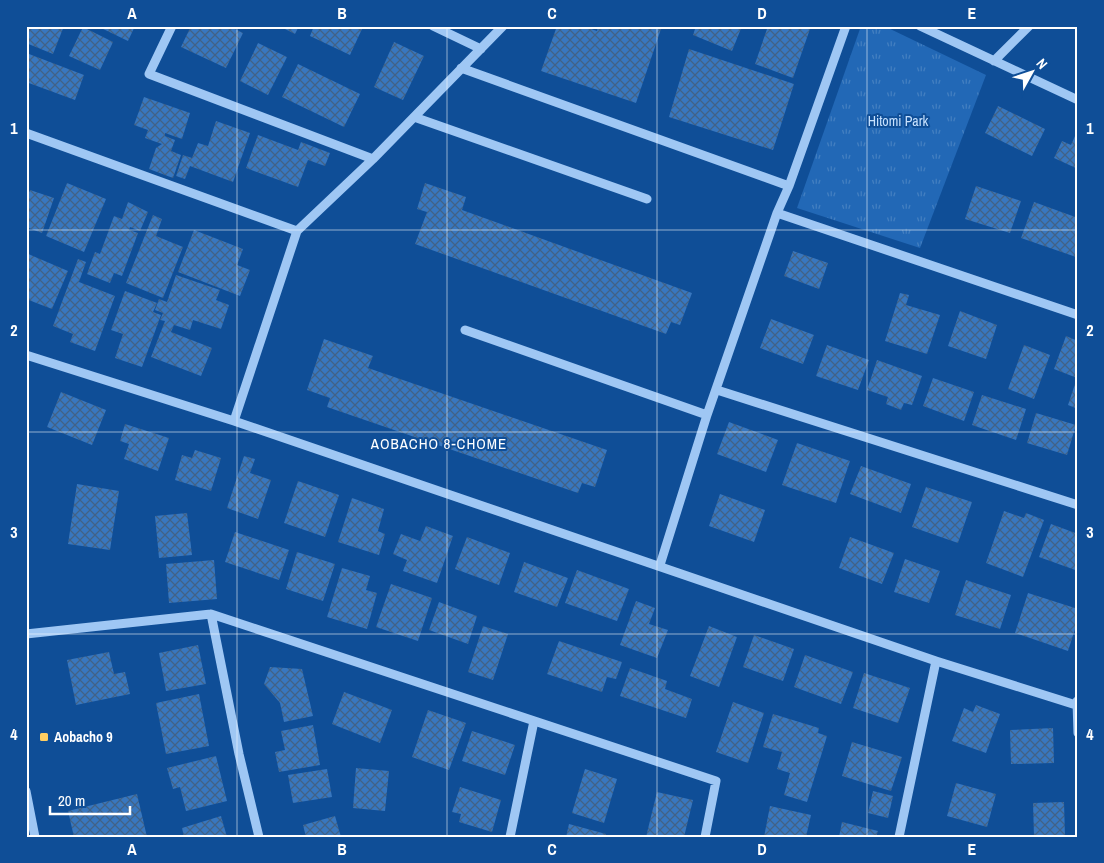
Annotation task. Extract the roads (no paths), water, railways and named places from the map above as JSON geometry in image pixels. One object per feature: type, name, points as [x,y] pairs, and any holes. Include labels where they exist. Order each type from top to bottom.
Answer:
[{"type":"street","points":[[172,26],[149,74],[373,160]]},
{"type":"street","points":[[432,26],[481,49]]},
{"type":"street","points":[[234,421],[297,231],[373,160],[503,26]]},
{"type":"street","points":[[660,565],[707,415],[777,213],[789,186],[846,26]]},
{"type":"street","points":[[920,26],[1078,100]]},
{"type":"street","points":[[994,62],[1029,26]]},
{"type":"street","points":[[462,68],[789,186]]},
{"type":"street","points":[[414,117],[647,199]]},
{"type":"street","points":[[26,133],[297,231]]},
{"type":"street","points":[[777,213],[1078,315]]},
{"type":"street","points":[[466,330],[707,415]]},
{"type":"street","points":[[26,355],[234,421],[660,565],[936,661],[1077,702],[1078,733]]},
{"type":"street","points":[[716,390],[1078,505]]},
{"type":"street","points":[[212,614],[239,754],[259,837]]},
{"type":"street","points":[[26,634],[212,614],[716,781],[705,837]]},
{"type":"street","points":[[899,837],[936,661]]},
{"type":"street","points":[[510,837],[534,721]]},
{"type":"street","points":[[26,791],[35,837]]},
{"type":"place","name":"Aobacho 9","points":[[44,737]]},
{"type":"district","name":"AOBACHO 8-CHOME","points":[[439,443]]},
{"type":"park label","name":"Hitomi Park","points":[[898,121]]}]
